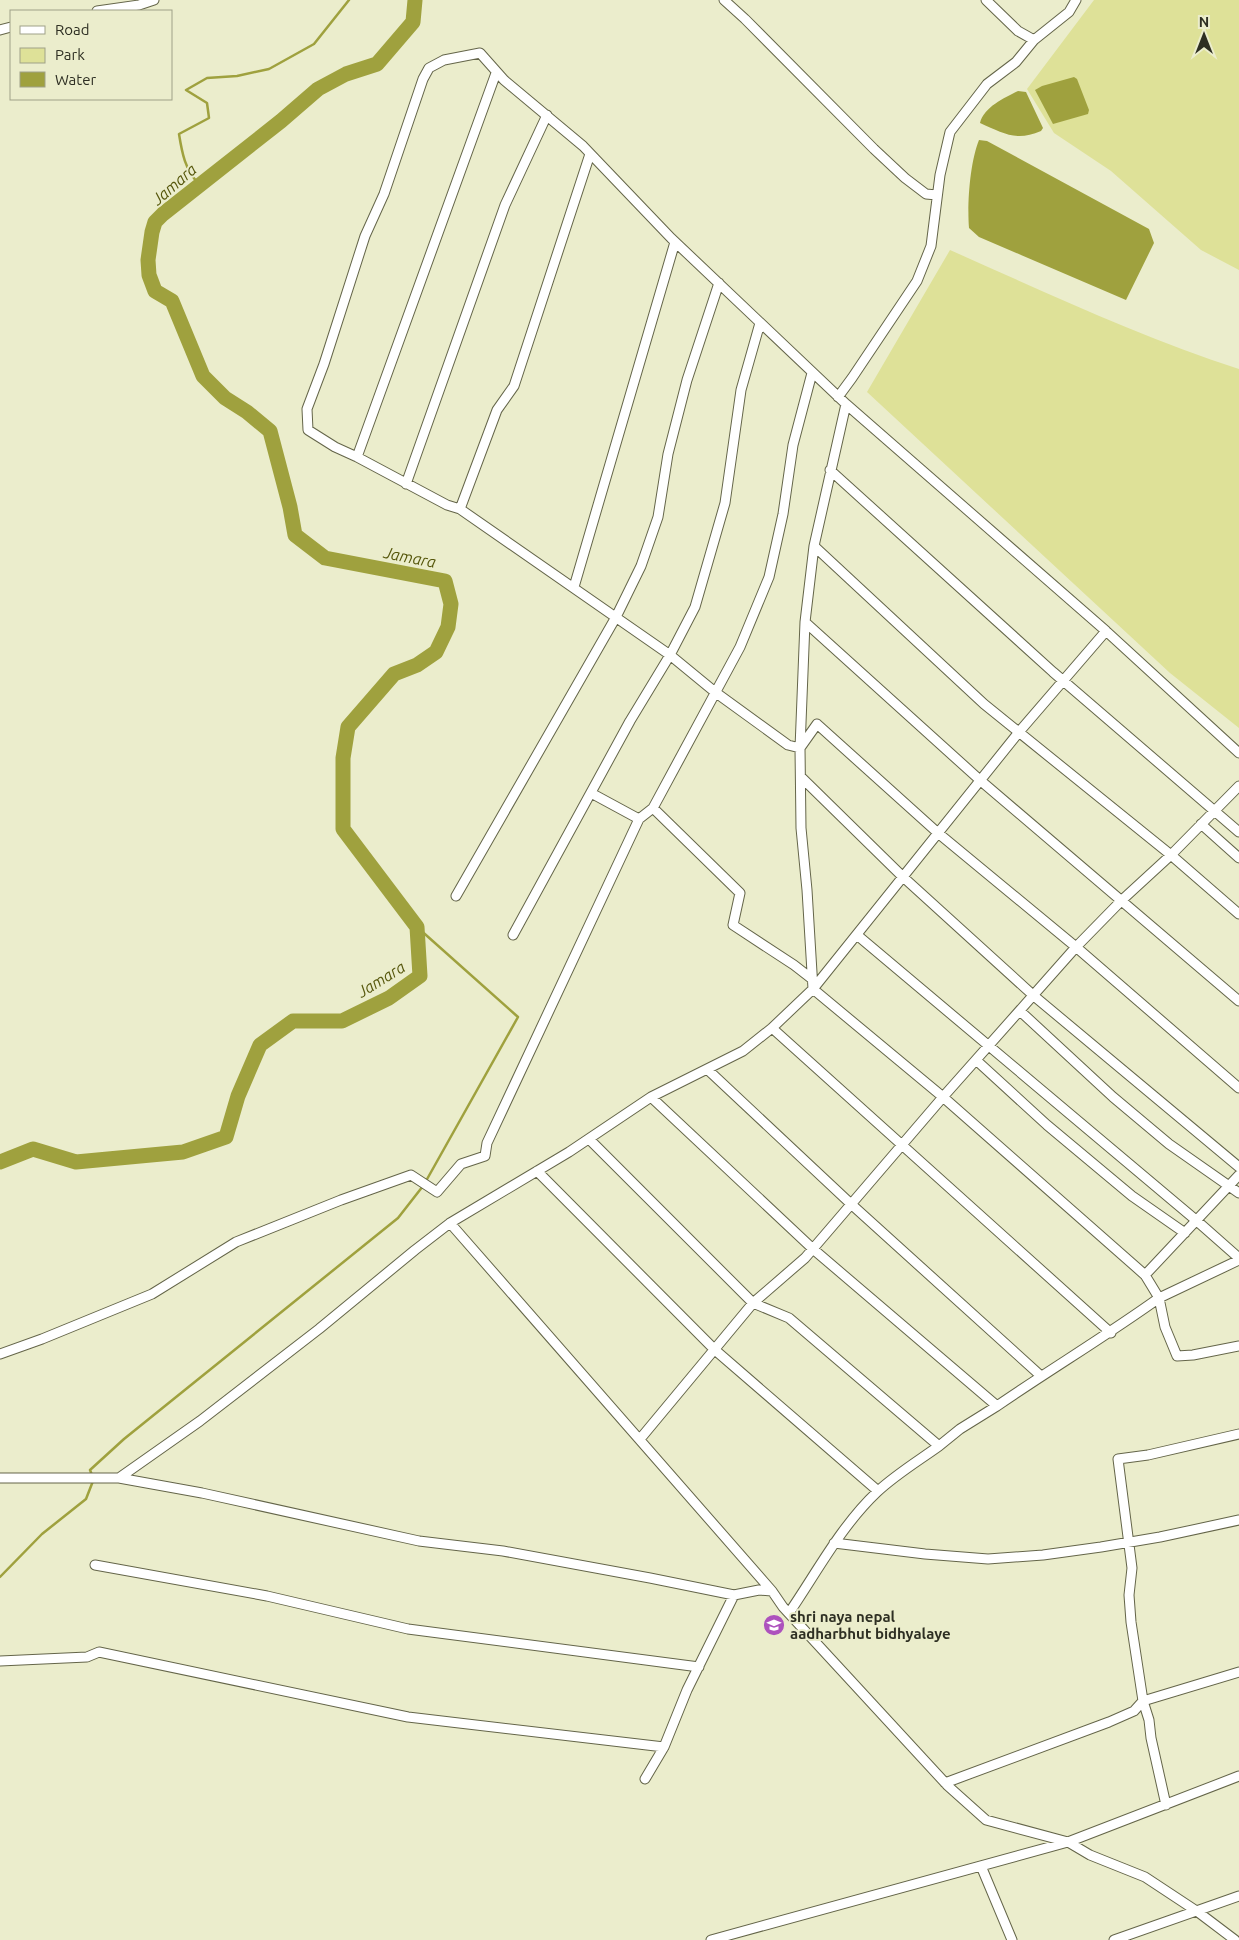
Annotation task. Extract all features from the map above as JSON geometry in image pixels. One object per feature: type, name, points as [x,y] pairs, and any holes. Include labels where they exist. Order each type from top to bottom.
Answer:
[{"type":"street","points":[[103,10],[139,5],[154,0]]},
{"type":"street","points":[[724,0],[745,19],[823,100],[905,178],[926,194],[937,195]]},
{"type":"street","points":[[986,0],[1018,31],[1034,40]]},
{"type":"street","points":[[838,396],[917,281],[932,246],[940,174],[950,132],[987,84],[1016,62],[1034,40],[1069,12],[1076,0]]},
{"type":"street","points":[[800,748],[788,745],[616,616],[460,509],[447,505],[406,484],[335,447],[308,430],[307,409],[324,364],[365,236],[384,194],[422,79],[430,68],[444,60],[480,53],[496,73],[590,154],[675,242],[812,373],[1106,631],[1239,753]]},
{"type":"street","points":[[357,457],[496,73]]},
{"type":"street","points":[[406,484],[506,205],[546,115]]},
{"type":"street","points":[[460,509],[497,410],[514,386],[590,154]]},
{"type":"street","points":[[574,587],[675,242]]},
{"type":"street","points":[[456,896],[616,616],[641,566],[658,517],[668,454],[687,380],[719,283]]},
{"type":"street","points":[[513,935],[695,607],[725,503],[741,390],[760,322]]},
{"type":"street","points":[[0,1354],[152,1294],[236,1242],[341,1200],[411,1175],[436,1192],[461,1164],[485,1156],[488,1143],[639,819],[653,808],[740,647],[769,577],[783,514],[792,445],[812,373]]},
{"type":"street","points":[[846,404],[814,546],[805,622],[800,748],[801,828],[813,990],[943,1097],[1145,1275],[1159,1298],[1165,1328],[1177,1356],[1193,1355],[1239,1346]]},
{"type":"street","points":[[830,470],[1063,680],[1239,832]]},
{"type":"street","points":[[814,546],[984,704],[1171,855],[1239,914]]},
{"type":"street","points":[[805,622],[981,781],[1239,1001]]},
{"type":"street","points":[[119,1478],[200,1421],[450,1223],[589,1139],[651,1097],[743,1051],[772,1028],[813,990],[902,876],[1019,732],[1106,631]]},
{"type":"street","points":[[800,748],[817,724],[938,833],[1076,947],[1239,1088]]},
{"type":"street","points":[[801,777],[902,876],[1034,996],[1239,1167]]},
{"type":"street","points":[[640,1439],[753,1303],[805,1258],[902,1144],[1076,947],[1239,786]]},
{"type":"street","points":[[591,793],[639,819]]},
{"type":"street","points":[[653,808],[740,893],[733,925],[794,965],[812,980]]},
{"type":"street","points":[[1202,824],[1239,858]]},
{"type":"street","points":[[789,1613],[834,1544],[878,1491],[960,1429],[1111,1333],[1159,1298],[1239,1259],[1197,1221],[857,935]]},
{"type":"street","points":[[1020,1011],[1169,1144],[1239,1193]]},
{"type":"street","points":[[772,1028],[1111,1333]]},
{"type":"street","points":[[976,1060],[1062,1137],[1132,1196],[1185,1233]]},
{"type":"street","points":[[708,1069],[851,1204],[1041,1376]]},
{"type":"street","points":[[651,1097],[813,1249],[997,1406]]},
{"type":"street","points":[[589,1139],[753,1303],[790,1318],[938,1446]]},
{"type":"street","points":[[537,1171],[714,1350],[878,1491]]},
{"type":"street","points":[[1145,1275],[1239,1175]]},
{"type":"street","points":[[450,1223],[640,1439],[789,1613],[946,1783],[986,1820],[1068,1842],[1090,1855],[1145,1877],[1198,1912],[1235,1940]]},
{"type":"street","points":[[1166,1805],[1151,1738],[1149,1720],[1143,1701],[1131,1622],[1129,1595],[1132,1568],[1118,1459],[1148,1455],[1239,1434]]},
{"type":"street","points":[[0,1478],[119,1478],[202,1493],[419,1541],[503,1552],[734,1595],[759,1590],[772,1591]]},
{"type":"street","points":[[834,1544],[988,1559],[1042,1555],[1128,1542],[1239,1520]]},
{"type":"street","points":[[95,1565],[266,1596],[408,1629],[699,1667]]},
{"type":"street","points":[[645,1778],[664,1748],[687,1690],[734,1595]]},
{"type":"street","points":[[0,1661],[87,1657],[99,1652],[408,1717],[664,1748]]},
{"type":"street","points":[[946,1783],[1109,1722],[1134,1711],[1143,1701],[1239,1672]]},
{"type":"street","points":[[710,1940],[1068,1842],[1239,1776]]},
{"type":"street","points":[[981,1866],[1012,1940]]},
{"type":"street","points":[[1114,1940],[1239,1896]]},
{"type":"green space","points":[[1094,0],[1239,0],[1239,270],[1201,250],[1111,171],[1054,133],[1027,89]]},
{"type":"green space","points":[[950,250],[1057,298],[1165,343],[1239,369],[1239,728],[1170,673],[867,392]]},
{"type":"water","points":[[1074,77],[1077,79],[1089,110],[1088,114],[1053,124],[1035,90],[1042,86]]},
{"type":"water","points":[[1018,91],[1026,92],[1043,128],[1041,131],[1017,136],[1003,133],[980,123],[982,117],[990,108]]},
{"type":"water","points":[[979,140],[987,141],[1149,229],[1154,243],[1126,300],[979,237],[969,228],[970,183],[973,160]]},
{"type":"waterway","points":[[199,184],[187,167],[179,134],[209,118],[207,103],[186,90],[207,78],[237,76],[269,69],[314,44],[349,0]]},
{"type":"waterway","name":"Jamara","points":[[0,1162],[33,1149],[76,1162],[183,1152],[226,1137],[238,1096],[260,1045],[293,1021],[342,1021],[389,998],[420,976],[417,927],[343,829],[343,758],[348,727],[394,674],[417,665],[436,652],[448,627],[451,604],[445,581],[325,558],[295,535],[290,507],[270,431],[247,412],[225,398],[203,376],[172,301],[155,291],[149,275],[148,260],[155,222],[163,214],[281,121],[318,89],[346,74],[377,64],[413,22],[415,0]]},
{"type":"waterway","points":[[417,927],[518,1017],[426,1181]]},
{"type":"waterway","points":[[92,1475],[90,1470],[124,1439],[398,1218],[423,1186]]},
{"type":"waterway","points":[[0,1577],[42,1534],[86,1499],[93,1481]]},
{"type":"place","name":"shri naya nepal aadharbhut bidhyalaye","points":[[774,1625]]}]
